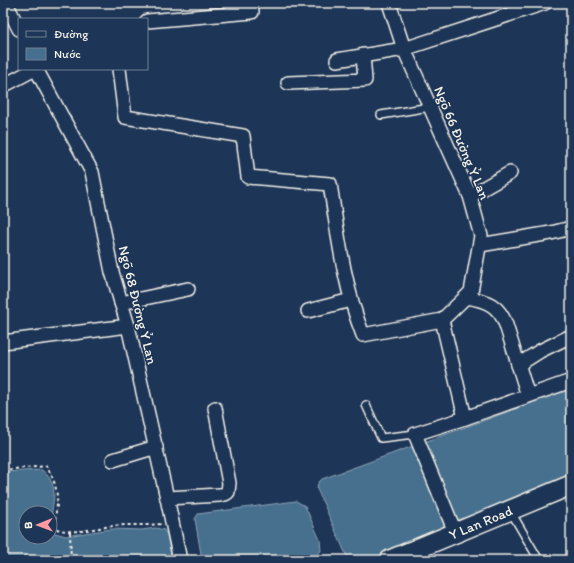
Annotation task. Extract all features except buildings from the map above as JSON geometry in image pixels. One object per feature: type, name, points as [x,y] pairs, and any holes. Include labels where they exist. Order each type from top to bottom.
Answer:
[{"type":"main road","name":"Y Lan Road","points":[[390,560],[454,530],[510,510],[571,485]]},
{"type":"street","points":[[6,3],[18,27]]},
{"type":"street","points":[[148,21],[252,12],[251,3]]},
{"type":"street","name":"Ngõ 66 Đường Ỷ Lan","points":[[389,3],[404,49],[470,196],[481,236],[471,292],[442,320]]},
{"type":"street","points":[[337,60],[404,49],[545,3]]},
{"type":"street","points":[[288,83],[365,80],[363,55]]},
{"type":"street","points":[[3,86],[34,70]]},
{"type":"street","name":"Ngõ 68 Đường Ỷ Lan","points":[[37,70],[92,172],[112,272],[128,326],[180,560]]},
{"type":"street","points":[[119,70],[125,117],[243,136],[248,177],[330,184],[337,236],[351,300],[363,335],[442,320],[465,418]]},
{"type":"street","points":[[470,196],[510,174]]},
{"type":"street","points":[[480,245],[551,233],[571,228]]},
{"type":"street","points":[[121,303],[188,289]]},
{"type":"street","points":[[467,296],[488,302],[500,313],[506,325],[528,396]]},
{"type":"street","points":[[308,311],[351,300]]},
{"type":"street","points":[[3,342],[128,326]]},
{"type":"street","points":[[518,365],[540,351],[571,336]]},
{"type":"street","points":[[454,530],[417,438],[465,418],[571,380]]},
{"type":"street","points":[[167,498],[220,495],[228,492],[228,483],[215,408]]},
{"type":"street","points":[[112,460],[156,447]]},
{"type":"lane","points":[[381,115],[430,108]]},
{"type":"lane","points":[[366,405],[381,438],[417,438]]},
{"type":"lane","points":[[510,510],[539,560]]},
{"type":"path","points":[[3,470],[46,466],[56,487],[57,504],[55,522],[57,529],[64,532],[112,526],[145,526],[171,517]]},
{"type":"path","points":[[70,532],[71,560]]},
{"type":"water","points":[[571,389],[571,474],[471,519],[372,560],[351,560],[347,557],[317,489],[318,483],[322,479]]},
{"type":"water","points":[[42,470],[49,478],[53,486],[53,505],[18,505],[18,545],[58,545],[58,534],[66,536],[111,529],[142,530],[156,528],[164,530],[167,535],[172,560],[3,560],[3,472]]},
{"type":"water","points":[[296,501],[305,506],[320,540],[321,551],[310,560],[202,560],[195,519],[198,514]]}]
